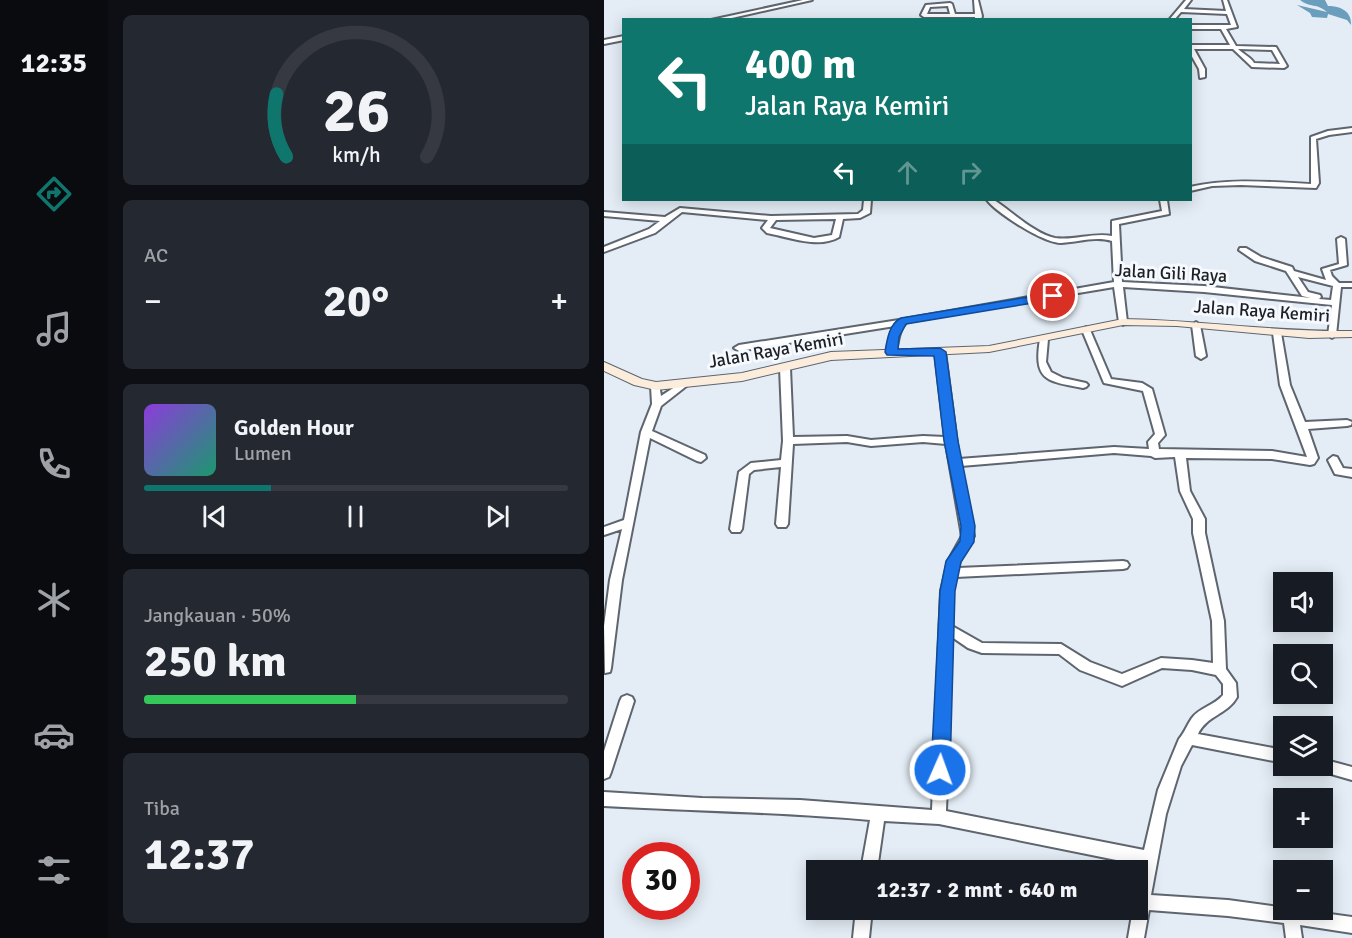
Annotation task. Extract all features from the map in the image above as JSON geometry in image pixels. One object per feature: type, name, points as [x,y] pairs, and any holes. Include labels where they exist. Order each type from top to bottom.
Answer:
[{"type":"street","points":[[780,0],[795,3]]},
{"type":"street","points":[[724,18],[810,0]]},
{"type":"street","points":[[953,15],[950,4],[928,6],[924,15],[978,18],[976,0]]},
{"type":"street","points":[[1173,18],[1189,3],[1189,0]]},
{"type":"street","points":[[1192,27],[1234,27],[1227,13],[1225,0]]},
{"type":"street","points":[[1179,10],[1227,13]]},
{"type":"street","points":[[1192,47],[1235,47],[1274,48],[1284,66],[1252,65],[1250,60],[1241,57],[1235,47],[1223,27]]},
{"type":"street","points":[[604,42],[622,38]]},
{"type":"street","points":[[1192,49],[1202,69],[1202,77]]},
{"type":"street","points":[[1192,189],[1212,184],[1241,183],[1313,186],[1315,183],[1314,138],[1328,133],[1351,130]]},
{"type":"street","points":[[604,250],[652,231],[677,211],[684,209],[774,218],[840,216],[865,214],[869,208],[867,201]]},
{"type":"street","points":[[992,201],[1047,238],[1060,240],[1104,236],[1116,240]]},
{"type":"street","points":[[1123,322],[1118,284],[1115,223],[1164,213],[1166,212],[1164,201]]},
{"type":"street","points":[[604,214],[668,220]]},
{"type":"street","points":[[774,218],[767,230],[822,241],[835,237],[840,216]]},
{"type":"street","points":[[1337,285],[1328,277],[1326,269],[1344,264],[1341,239]]},
{"type":"street","points":[[1243,250],[1258,259],[1285,267],[1292,273],[1305,294],[1320,297],[1332,303]]},
{"type":"street","points":[[1292,273],[1337,285],[1351,285]]},
{"type":"street","name":"Jalan Gili Raya","points":[[739,348],[1118,284],[1204,289],[1332,303]]},
{"type":"street","points":[[1332,335],[1332,303],[1337,285]]},
{"type":"street","points":[[891,352],[894,337],[901,322]]},
{"type":"street","name":"Jalan Raya Kemiri","points":[[604,366],[638,382],[656,386],[742,377],[822,357],[989,349],[1123,322],[1196,325],[1277,333],[1351,334]]},
{"type":"street","points":[[1196,325],[1201,356]]},
{"type":"street","points":[[1086,330],[1107,381],[1142,386],[1147,389],[1160,428],[1160,435],[1153,442],[1155,454]]},
{"type":"street","points":[[955,463],[1114,450],[1155,454],[1272,455],[1310,461],[1313,458],[1285,385],[1277,333]]},
{"type":"street","points":[[1044,339],[1040,359],[1046,374],[1055,379],[1083,385]]},
{"type":"street","points":[[939,817],[950,573],[968,536],[951,441],[940,352]]},
{"type":"street","points":[[782,524],[788,441],[785,368]]},
{"type":"street","points":[[657,404],[684,384]]},
{"type":"street","points":[[605,668],[616,580],[646,432],[657,404],[656,386]]},
{"type":"street","points":[[1302,427],[1347,423]]},
{"type":"street","points":[[646,432],[701,458]]},
{"type":"street","points":[[788,441],[847,439],[871,444],[915,439],[951,441]]},
{"type":"street","points":[[1148,875],[1162,800],[1182,747],[1189,738],[1196,721],[1223,705],[1230,697],[1229,683],[1220,670],[1218,621],[1199,533],[1199,519],[1185,491],[1180,454]]},
{"type":"street","points":[[1333,460],[1339,471],[1351,472]]},
{"type":"street","points":[[736,529],[744,472],[751,467],[787,463]]},
{"type":"street","points":[[604,531],[629,522]]},
{"type":"street","points":[[950,573],[1123,565]]},
{"type":"street","points":[[946,629],[962,634],[971,644],[982,648],[1061,649],[1085,666],[1122,680],[1161,663],[1220,670]]},
{"type":"street","points":[[604,772],[627,701]]},
{"type":"street","points":[[1189,738],[1273,755]]},
{"type":"street","points":[[1333,768],[1351,774]]},
{"type":"street","points":[[604,799],[702,806],[800,807],[939,817],[1151,859]]},
{"type":"street","points":[[870,860],[877,814]]},
{"type":"street","points":[[1148,902],[1273,914]]},
{"type":"street","points":[[861,938],[863,920]]},
{"type":"street","points":[[1136,938],[1140,920]]},
{"type":"street","points":[[1292,920],[1294,938]]},
{"type":"street","points":[[1318,920],[1351,925]]},
{"type":"water","points":[[1300,0],[1325,0],[1328,6],[1341,8],[1347,13],[1350,16],[1351,25],[1347,20],[1328,14],[1327,18],[1312,17],[1310,13],[1297,5],[1327,12]]},
{"type":"route","points":[[940,770],[950,573],[957,555],[967,542],[968,526],[951,441],[940,352],[891,352],[894,337],[901,322],[1053,296]]}]
